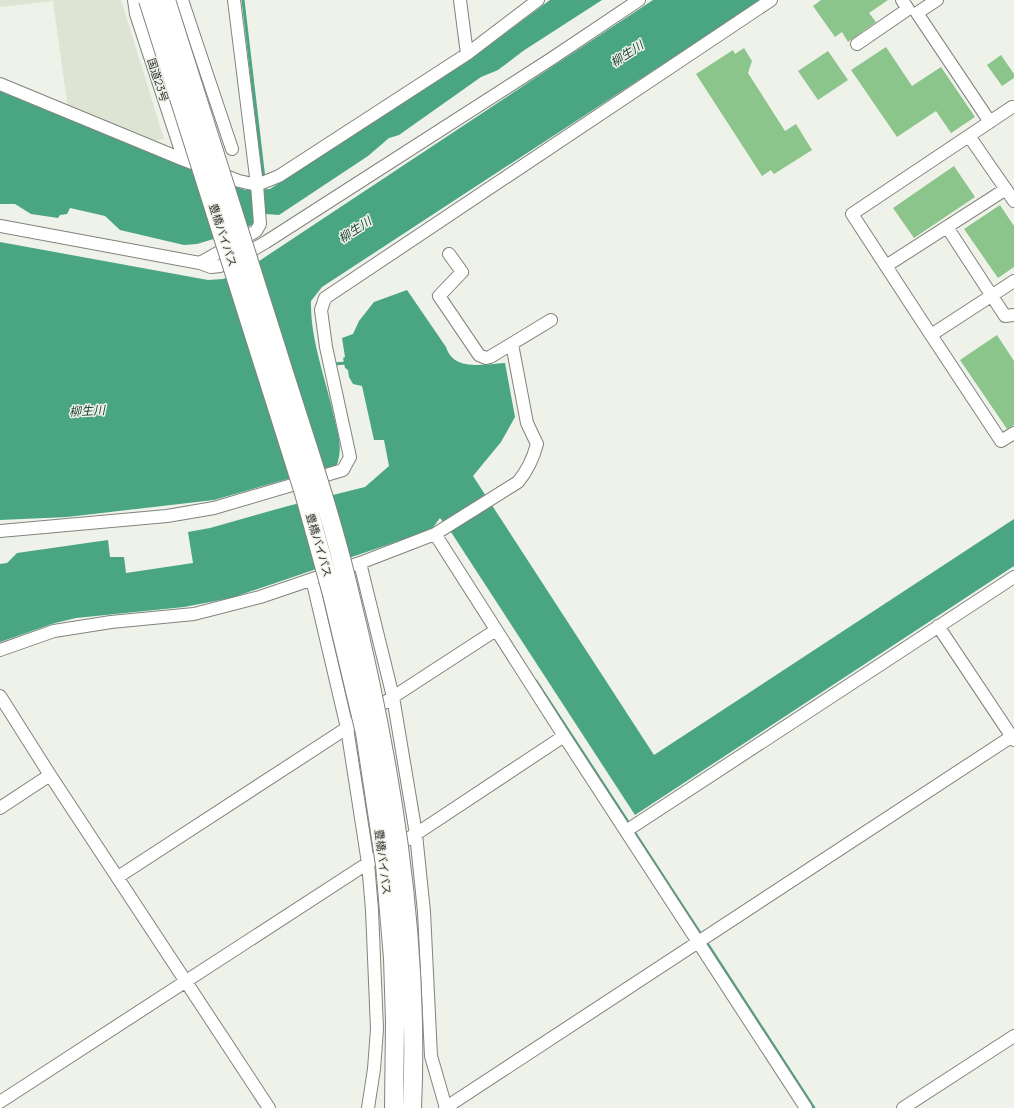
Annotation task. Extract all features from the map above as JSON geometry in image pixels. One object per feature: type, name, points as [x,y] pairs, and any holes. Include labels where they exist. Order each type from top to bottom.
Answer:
[{"type":"highway","name":"豊橋バイパス","points":[[148,0],[304,493],[332,594],[364,733],[385,865],[393,958],[395,1022],[394,1108]]},
{"type":"highway","name":"豊橋バイパス","points":[[166,0],[320,486],[348,584],[376,708],[400,849],[408,928],[413,1010],[412,1108]]},
{"type":"street","name":"国道23号","points":[[134,0],[136,14],[184,160]]},
{"type":"street","points":[[182,0],[232,149]]},
{"type":"street","points":[[200,263],[256,232],[260,224],[257,185],[234,0]]},
{"type":"street","points":[[460,0],[467,54]]},
{"type":"street","points":[[0,84],[184,160],[239,181],[257,185],[270,180],[467,54],[538,0]]},
{"type":"street","points":[[0,226],[200,263],[211,267],[220,266],[235,260],[266,242],[551,59],[639,0]]},
{"type":"street","points":[[0,531],[167,516],[206,509],[343,470],[350,456],[328,358],[321,310],[325,298],[771,0]]},
{"type":"street","points":[[857,44],[909,7],[937,0]]},
{"type":"street","points":[[909,7],[990,122]]},
{"type":"street","points":[[1012,106],[852,214],[1001,441],[1014,433]]},
{"type":"street","points":[[969,136],[1014,201]]},
{"type":"street","points":[[184,160],[251,145]]},
{"type":"street","points":[[886,266],[1006,188]]},
{"type":"street","points":[[947,227],[1005,316],[1014,315]]},
{"type":"street","points":[[450,254],[462,272],[440,296],[476,352],[483,357],[490,357],[551,320]]},
{"type":"street","points":[[931,335],[1014,281]]},
{"type":"street","points":[[0,650],[54,630],[111,622],[194,614],[260,596],[312,579],[360,563],[436,534],[518,482],[526,472],[534,456],[537,444],[527,423],[512,344]]},
{"type":"street","points":[[436,534],[564,736],[806,1108]]},
{"type":"street","points":[[360,563],[393,697],[416,834],[424,912],[431,1056],[446,1108],[1013,737],[938,626]]},
{"type":"street","points":[[627,831],[1014,576]]},
{"type":"street","points":[[312,579],[347,728],[368,863],[372,910],[377,1029],[374,1070],[368,1108]]},
{"type":"street","points":[[118,877],[496,630]]},
{"type":"street","points":[[0,696],[50,775],[269,1108]]},
{"type":"street","points":[[0,1102],[368,863],[416,834],[564,736]]},
{"type":"street","points":[[0,808],[50,775]]},
{"type":"street","points":[[903,1108],[1014,1036]]},
{"type":"shaded area","points":[[0,0],[121,0],[164,139],[147,142],[68,109],[53,1],[0,7]]},
{"type":"water","points":[[550,0],[602,0],[523,51],[498,70],[481,77],[399,135],[389,138],[368,156],[279,215],[265,214],[254,224],[230,234],[197,244],[184,245],[120,230],[105,216],[70,208],[67,214],[60,215],[58,218],[31,214],[15,204],[0,204],[0,91],[245,190],[270,189],[471,59]]},
{"type":"water","name":"柳生川","points":[[653,0],[761,0],[322,287],[311,301],[311,316],[316,345],[340,446],[337,465],[214,500],[67,517],[0,520],[0,242],[208,280],[223,279],[241,273]]},
{"type":"water","points":[[407,290],[450,355],[456,360],[471,365],[505,363],[515,417],[501,442],[473,476],[654,755],[1014,519],[1014,566],[635,815],[451,532],[440,518],[431,530],[231,598],[184,607],[76,618],[55,623],[0,642],[0,564],[7,563],[17,553],[108,540],[110,557],[124,557],[126,573],[193,563],[188,532],[210,528],[288,506],[365,487],[389,466],[384,440],[374,440],[362,386],[353,384],[349,377],[348,370],[345,368],[342,338],[353,334],[359,321],[374,302]]},
{"type":"building","points":[[821,0],[888,0],[869,13],[876,22],[848,42],[842,32],[835,37],[813,6]]},
{"type":"building","points":[[886,47],[912,86],[941,67],[975,117],[951,133],[936,111],[897,137],[851,70]]},
{"type":"building","points":[[744,48],[752,61],[748,73],[785,131],[796,124],[812,150],[774,174],[771,170],[762,176],[696,74],[733,50],[735,54]]},
{"type":"building","points":[[828,51],[848,80],[818,100],[798,71]]},
{"type":"building","points":[[1001,55],[1014,74],[1014,78],[1002,86],[987,65]]},
{"type":"building","points":[[954,166],[975,197],[914,238],[893,208]]},
{"type":"building","points":[[1000,205],[1014,226],[1014,267],[998,278],[964,229]]},
{"type":"building","points":[[997,335],[1014,361],[1014,425],[1007,429],[960,360]]},
{"type":"waterway","points":[[243,0],[264,179]]},
{"type":"waterway","points":[[333,364],[347,363]]},
{"type":"waterway","points":[[536,681],[630,825]]},
{"type":"waterway","points":[[633,830],[702,936]]},
{"type":"waterway","points":[[705,940],[814,1108]]}]
